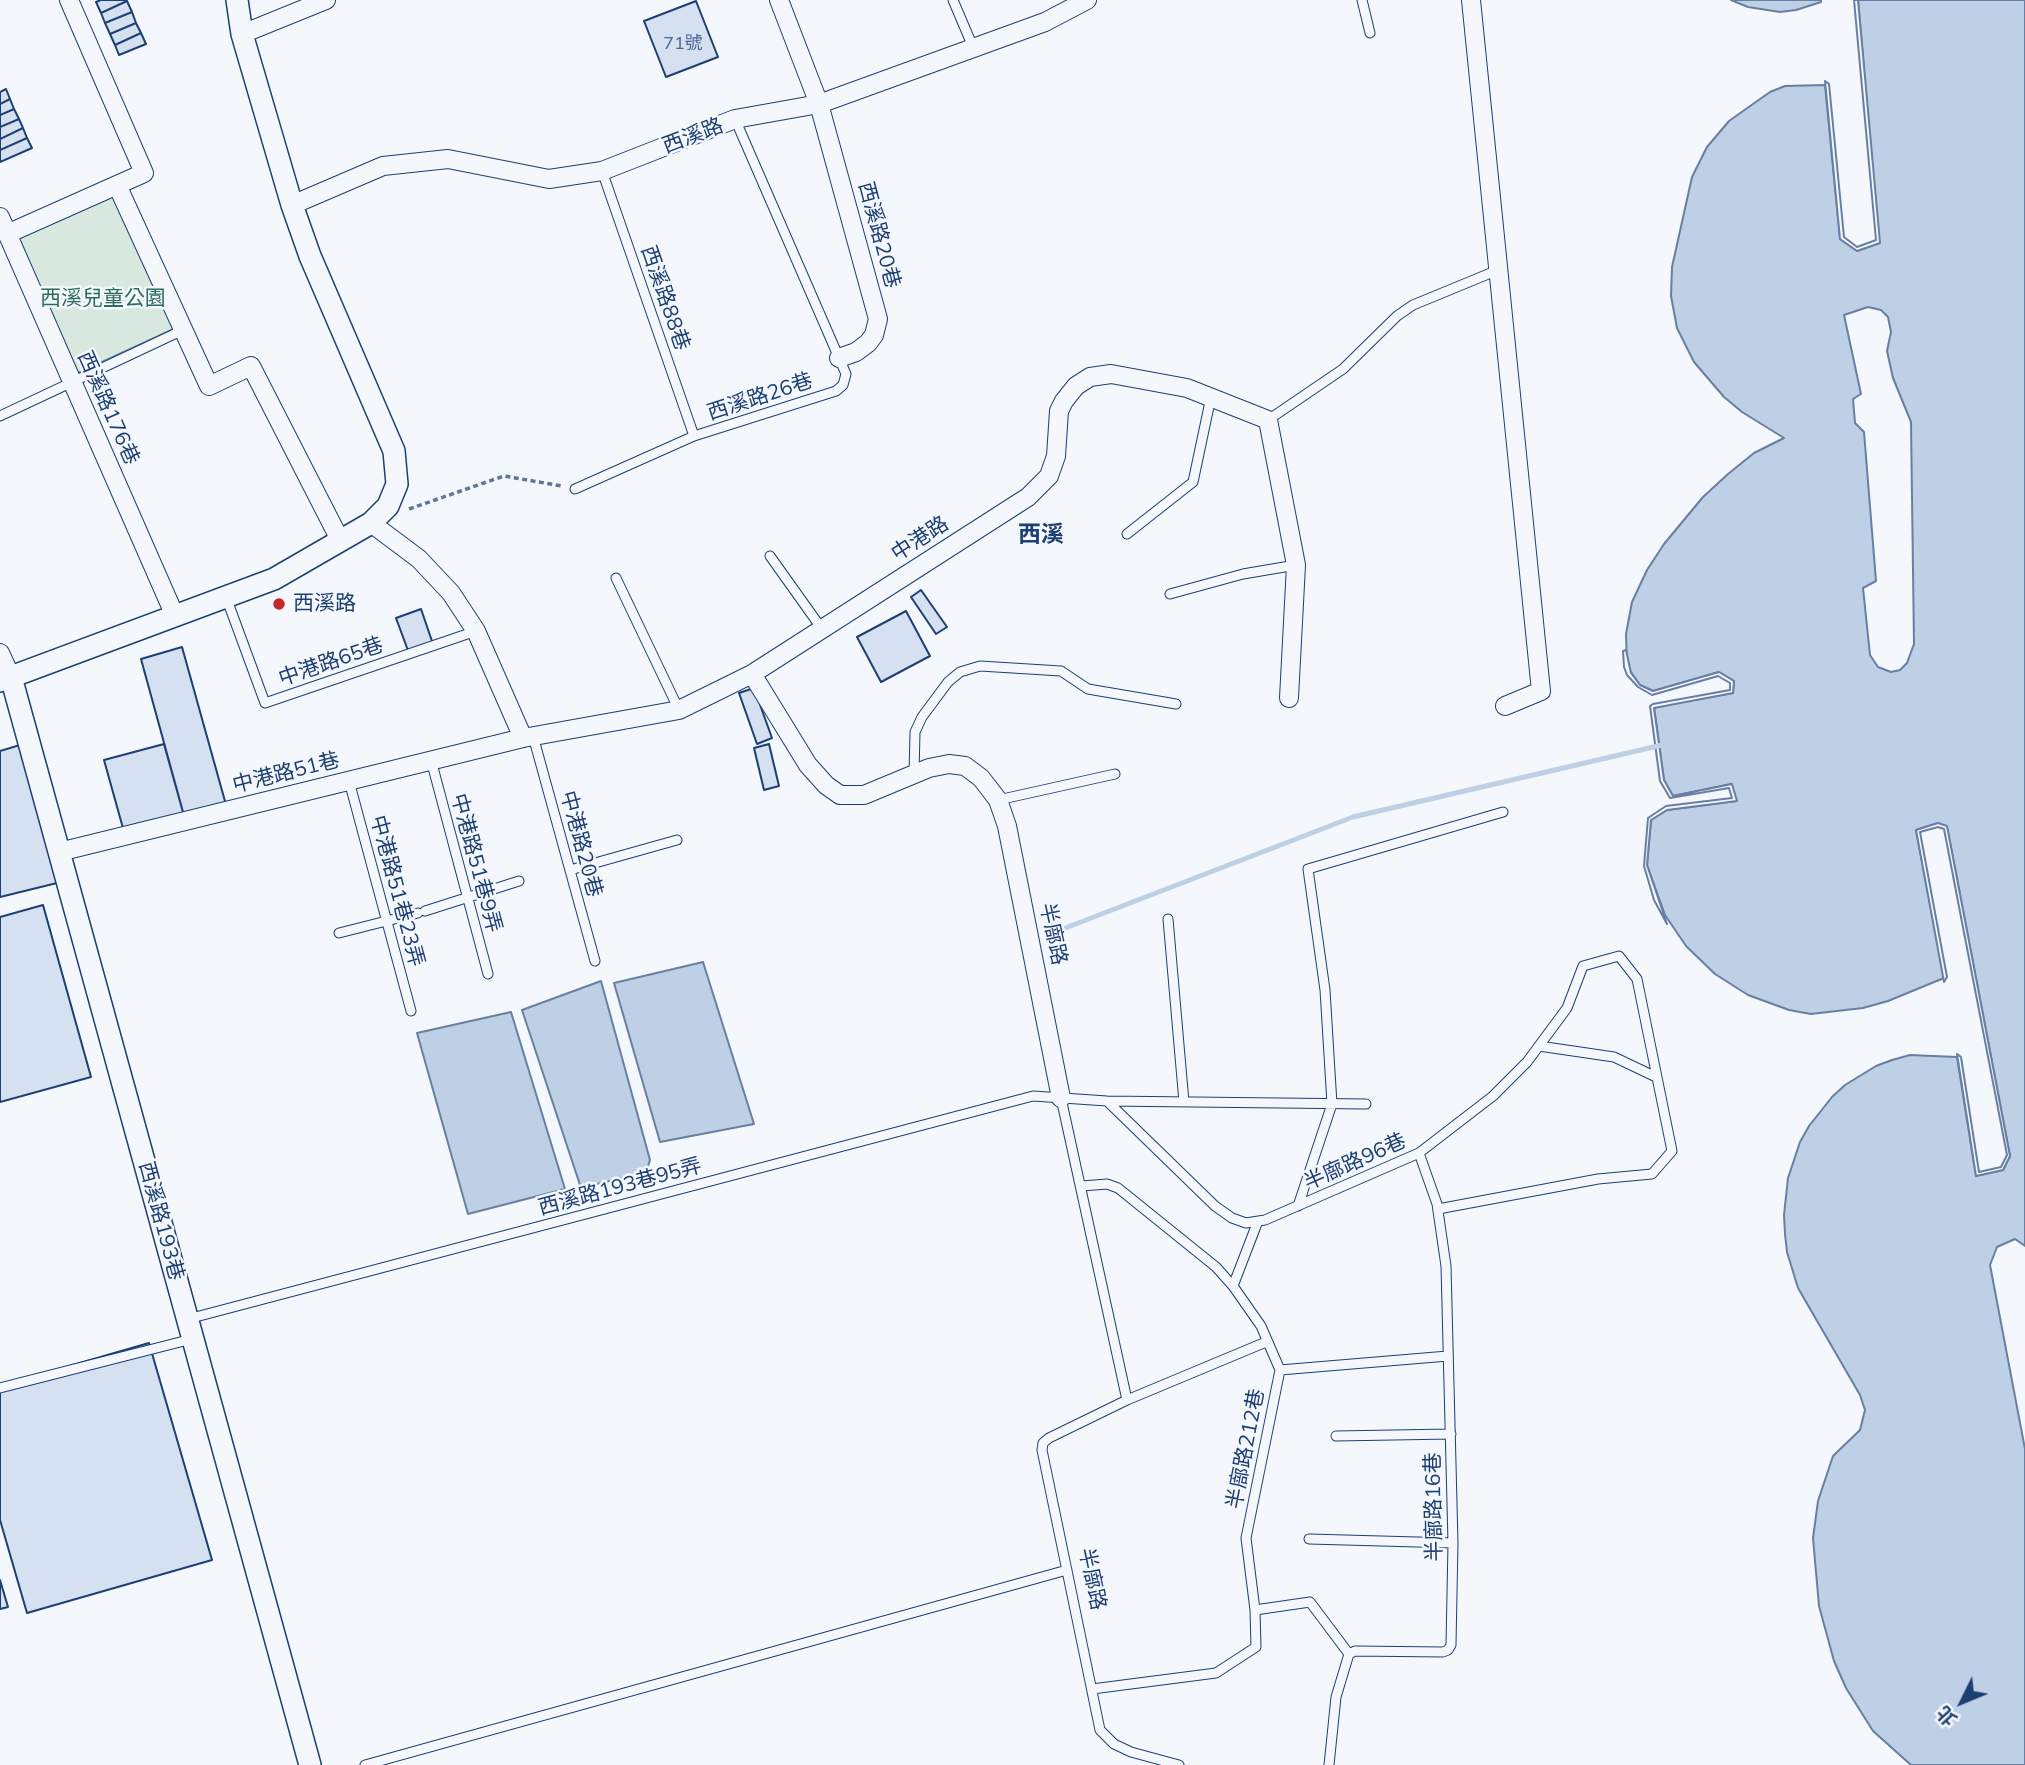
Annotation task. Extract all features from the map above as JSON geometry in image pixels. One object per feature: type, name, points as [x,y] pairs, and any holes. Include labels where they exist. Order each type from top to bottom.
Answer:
[{"type":"street","points":[[4,226],[144,173],[69,0]]},
{"type":"street","points":[[0,653],[6,679],[274,579],[371,523],[388,506],[397,484],[394,452],[310,256],[292,205],[242,34],[237,0]]},
{"type":"street","points":[[242,34],[326,0]]},
{"type":"street","name":"西溪路20巷","points":[[779,0],[820,104],[878,319],[874,335],[868,343],[856,352],[839,358]]},
{"type":"street","name":"西溪路","points":[[292,205],[383,166],[448,159],[549,179],[602,171],[735,119],[820,104],[1045,22],[1087,0]]},
{"type":"street","points":[[1471,0],[1541,691],[1505,706]]},
{"type":"street","points":[[117,185],[209,386],[251,366],[340,540]]},
{"type":"street","name":"西溪路176巷","points":[[4,226],[175,616]]},
{"type":"street","name":"中港路","points":[[528,737],[679,710],[752,674],[1028,497],[1049,476],[1056,456],[1059,411],[1064,401],[1076,386],[1090,377],[1111,374],[1187,388],[1268,420]]},
{"type":"street","points":[[1268,420],[1296,565],[1289,698]]},
{"type":"street","points":[[371,523],[419,559],[451,593],[476,631],[528,737]]},
{"type":"street","name":"半廍路","points":[[752,674],[808,765],[825,785],[840,795],[864,796],[929,768],[949,764],[965,766],[981,778],[998,800],[1007,826],[1061,1098]]},
{"type":"street","name":"西溪路193巷","points":[[6,679],[59,852],[310,1765]]},
{"type":"street","name":"中港路51巷","points":[[59,852],[528,737]]},
{"type":"lane","points":[[953,0],[973,47]]},
{"type":"lane","points":[[1362,0],[1370,33]]},
{"type":"lane","name":"西溪路26巷","points":[[575,489],[694,436],[836,391],[843,385],[846,374],[735,119]]},
{"type":"lane","name":"西溪路88巷","points":[[602,171],[694,436]]},
{"type":"lane","points":[[1268,420],[1343,369],[1413,304],[1498,270]]},
{"type":"lane","points":[[0,416],[183,330]]},
{"type":"lane","points":[[1127,534],[1194,482],[1212,397]]},
{"type":"lane","points":[[770,556],[822,629]]},
{"type":"lane","points":[[1170,594],[1243,574],[1296,565]]},
{"type":"lane","points":[[616,579],[679,710]]},
{"type":"lane","name":"中港路65巷","points":[[226,597],[265,702],[476,631]]},
{"type":"lane","points":[[914,775],[915,732],[922,717],[948,682],[960,672],[980,666],[1060,671],[1088,689],[1176,704]]},
{"type":"lane","name":"中港路20巷","points":[[528,737],[570,870],[595,961]]},
{"type":"lane","name":"中港路51巷9弄","points":[[431,760],[488,974]]},
{"type":"lane","points":[[998,800],[1115,774]]},
{"type":"lane","name":"中港路51巷23弄","points":[[349,781],[411,1011]]},
{"type":"lane","points":[[1298,1206],[1332,1104],[1325,990],[1308,869],[1503,812]]},
{"type":"lane","points":[[570,870],[677,840]]},
{"type":"lane","points":[[339,933],[421,912],[519,881]]},
{"type":"lane","points":[[1168,919],[1184,1102]]},
{"type":"lane","name":"半廍路96巷","points":[[1258,1221],[1419,1153],[1493,1096],[1527,1062],[1567,1008],[1583,966],[1619,956],[1637,979],[1656,1077]]},
{"type":"lane","points":[[1437,1209],[1598,1179],[1652,1174],[1672,1151],[1656,1077],[1614,1057],[1539,1046]]},
{"type":"lane","name":"西溪路193巷95弄","points":[[0,1388],[191,1329],[1033,1096],[1061,1098]]},
{"type":"lane","points":[[1061,1098],[1366,1104]]},
{"type":"lane","name":"半廍路","points":[[1061,1098],[1127,1401]]},
{"type":"lane","points":[[1107,1101],[1215,1206],[1246,1223],[1258,1221]]},
{"type":"lane","name":"半廍路16巷","points":[[1349,1654],[1355,1651],[1448,1650],[1451,1645],[1453,1543],[1446,1266],[1437,1209],[1419,1153]]},
{"type":"lane","name":"半廍路212巷","points":[[1082,1186],[1108,1184],[1118,1188],[1216,1267],[1261,1326],[1280,1370],[1246,1538],[1255,1610],[1256,1647],[1216,1673],[1092,1689]]},
{"type":"lane","points":[[1233,1286],[1258,1221]]},
{"type":"lane","name":"半廍路","points":[[1178,1765],[1131,1752],[1106,1739],[1100,1730],[1042,1450],[1043,1443],[1127,1401],[1266,1342]]},
{"type":"lane","points":[[1280,1370],[1448,1356]]},
{"type":"lane","points":[[1336,1436],[1451,1434]]},
{"type":"lane","points":[[1309,1539],[1453,1543]]},
{"type":"lane","points":[[365,1765],[1067,1570]]},
{"type":"lane","points":[[1255,1610],[1310,1602],[1349,1654],[1336,1697],[1329,1765]]},
{"type":"path","points":[[407,510],[504,476],[575,489]]},
{"type":"green space","name":"西溪兒童公園","points":[[115,191],[176,328],[76,374],[15,237]]},
{"type":"water","points":[[1731,0],[1821,2],[1780,12],[1748,7]]},
{"type":"water","points":[[1858,0],[2025,0],[2025,1246],[2015,1239],[1997,1247],[1990,1265],[2025,1449],[2025,1765],[1911,1765],[1873,1731],[1846,1688],[1834,1661],[1819,1606],[1813,1538],[1818,1501],[1833,1456],[1860,1430],[1865,1410],[1860,1395],[1798,1288],[1787,1252],[1785,1234],[1788,1178],[1800,1142],[1809,1126],[1845,1085],[1876,1066],[1892,1060],[1910,1055],[1957,1057],[1976,1176],[2003,1170],[2010,1156],[1947,827],[1938,823],[1916,830],[1944,978],[1888,1001],[1863,1008],[1811,1014],[1789,1010],[1748,995],[1715,974],[1686,946],[1665,915],[1647,865],[1651,820],[1667,810],[1736,801],[1731,784],[1673,796],[1664,780],[1654,707],[1733,693],[1734,681],[1719,672],[1653,691],[1640,685],[1627,666],[1626,634],[1632,602],[1647,570],[1664,544],[1703,497],[1728,474],[1754,453],[1784,438],[1742,412],[1724,397],[1694,362],[1677,328],[1671,296],[1672,267],[1692,177],[1707,147],[1729,121],[1770,92],[1785,86],[1825,85],[1840,239],[1857,251],[1879,243]],"holes":[[[1868,307],[1881,310],[1888,317],[1891,332],[1887,351],[1893,378],[1911,422],[1914,644],[1907,663],[1900,670],[1891,672],[1878,667],[1870,655],[1863,588],[1876,581],[1864,432],[1855,423],[1853,399],[1861,394],[1844,315]]]},
{"type":"water","points":[[703,962],[754,1124],[660,1142],[614,983]]},
{"type":"water","points":[[601,981],[650,1160],[646,1172],[581,1188],[522,1010]]},
{"type":"water","points":[[511,1012],[565,1189],[468,1214],[417,1033]]},
{"type":"pier","points":[[1854,0],[1858,0],[1880,243],[1857,251],[1840,239],[1825,81],[1829,84],[1844,237],[1857,247],[1876,240]]},
{"type":"pier","points":[[1626,650],[1631,673],[1640,685],[1653,691],[1719,672],[1734,681],[1733,693],[1654,708],[1664,780],[1673,796],[1732,784],[1737,801],[1667,810],[1651,820],[1647,865],[1667,924],[1654,900],[1644,866],[1648,818],[1666,806],[1732,798],[1729,788],[1670,798],[1660,781],[1650,706],[1730,690],[1730,683],[1718,676],[1652,695],[1638,687],[1627,675],[1623,651]]},
{"type":"pier","points":[[1938,823],[1947,826],[2010,1156],[2003,1170],[1976,1176],[1957,1054],[1961,1057],[1979,1172],[2001,1167],[2007,1155],[1944,829],[1938,827],[1920,832],[1947,977],[1944,982],[1916,830]]},
{"type":"building","points":[[127,1],[101,13],[96,2]]},
{"type":"building","points":[[127,1],[132,12],[105,23],[101,13]]},
{"type":"building","points":[[696,1],[718,57],[666,77],[644,21]]},
{"type":"building","points":[[132,12],[136,23],[110,34],[105,23]]},
{"type":"building","points":[[136,23],[141,33],[115,45],[110,34]]},
{"type":"building","points":[[141,33],[146,44],[119,55],[115,45]]},
{"type":"building","points":[[6,89],[10,99],[0,104],[0,92]]},
{"type":"building","points":[[10,99],[14,109],[0,115],[0,104]]},
{"type":"building","points":[[14,109],[19,119],[0,127],[0,115]]},
{"type":"building","points":[[19,119],[23,128],[0,139],[0,127]]},
{"type":"building","points":[[23,128],[27,138],[0,150],[0,139]]},
{"type":"building","points":[[27,138],[32,148],[0,162],[0,150]]},
{"type":"building","points":[[921,590],[947,627],[936,634],[911,597]]},
{"type":"building","points":[[421,609],[434,647],[410,656],[396,618]]},
{"type":"building","points":[[906,611],[930,656],[881,682],[857,637]]},
{"type":"building","points":[[182,647],[228,812],[186,823],[141,659]]},
{"type":"building","points":[[754,688],[772,738],[757,744],[739,693]]},
{"type":"building","points":[[164,744],[186,823],[126,839],[104,760]]},
{"type":"building","points":[[769,744],[779,786],[764,790],[754,748]]},
{"type":"building","points":[[20,745],[57,883],[0,897],[0,751]]},
{"type":"building","points":[[43,905],[91,1077],[0,1102],[0,917]]},
{"type":"building","points":[[149,1343],[212,1560],[27,1613],[0,1520],[0,1386]]},
{"type":"building","points":[[0,1580],[8,1607],[0,1609]]},
{"type":"waterway","points":[[1055,932],[1353,817],[1662,745]]},
{"type":"place","name":"西溪路","points":[[279,604]]},
{"type":"district","name":"西溪","points":[[1041,535]]}]
